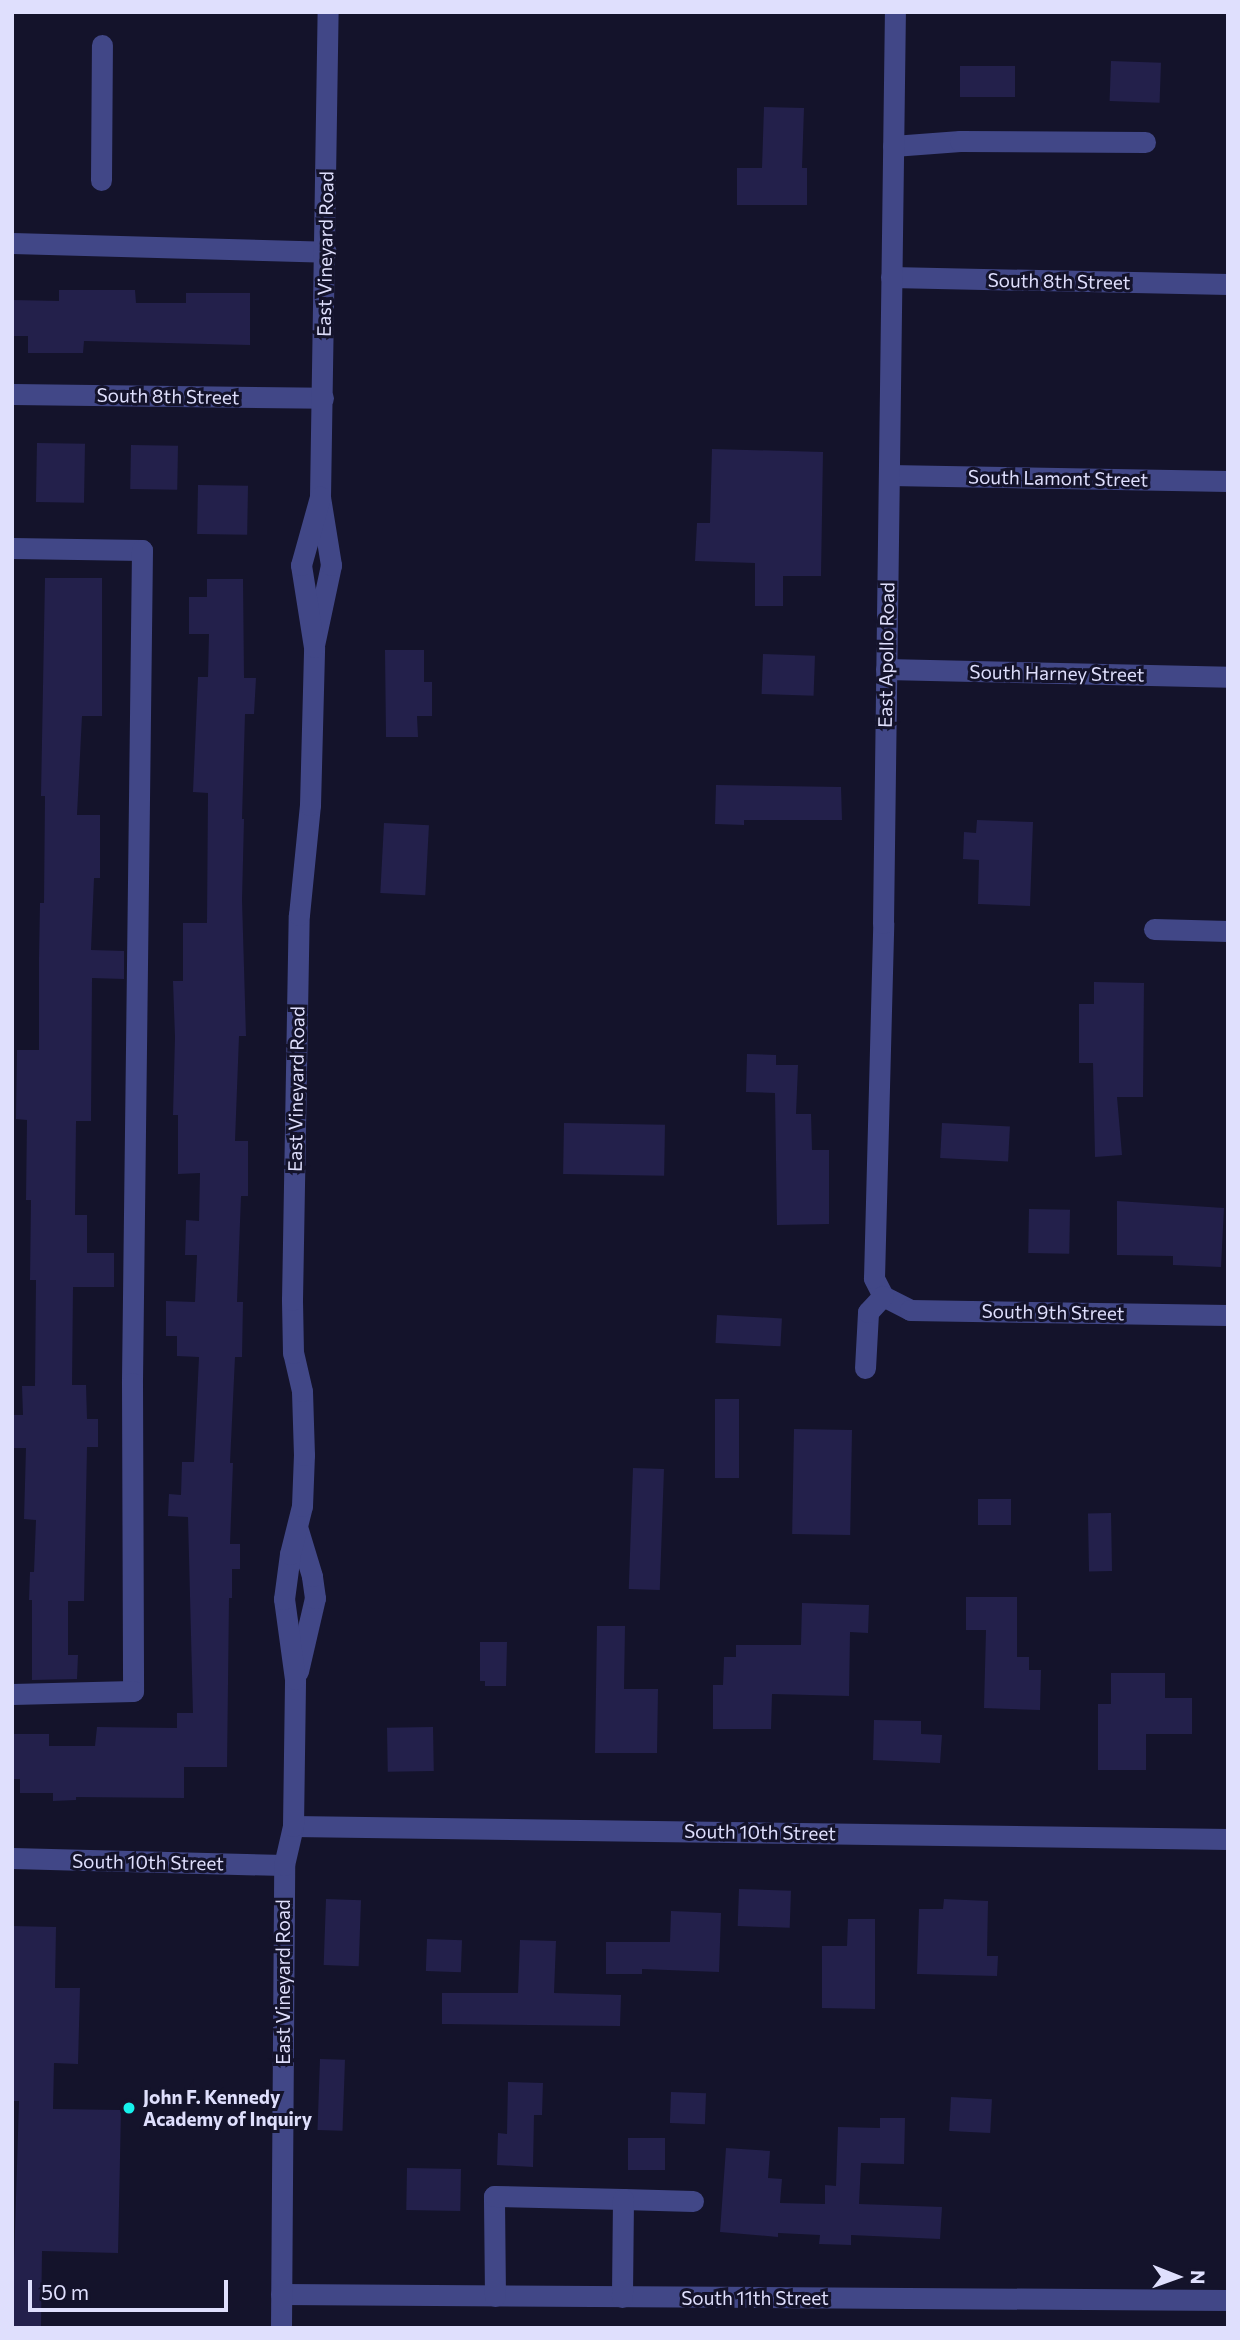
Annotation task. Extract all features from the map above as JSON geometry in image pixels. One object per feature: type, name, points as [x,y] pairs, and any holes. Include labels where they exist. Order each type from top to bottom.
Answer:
[{"type":"street","name":"East Vineyard Road","points":[[281,2328],[284,1865],[293,1826],[295,1679],[284,1599],[290,1554],[302,1506],[304,1455],[302,1391],[293,1353],[292,1300],[299,915],[310,805],[314,647],[331,565],[320,497],[328,12]]},
{"type":"street","name":"East Apollo Road","points":[[883,1296],[874,1278],[895,12]]},
{"type":"street","points":[[101,180],[102,45]]},
{"type":"street","points":[[893,146],[960,141],[1145,142]]},
{"type":"street","points":[[12,243],[326,252]]},
{"type":"street","name":"South 8th Street","points":[[891,277],[1228,284]]},
{"type":"street","name":"South 8th Street","points":[[12,394],[323,398]]},
{"type":"street","name":"South Lamont Street","points":[[889,475],[1228,481]]},
{"type":"street","name":"East Vineyard Road","points":[[314,647],[301,565],[320,497]]},
{"type":"street","points":[[12,548],[142,550],[132,1383],[133,1691],[12,1694]]},
{"type":"street","name":"South Harney Street","points":[[886,670],[1228,677]]},
{"type":"street","points":[[1154,929],[1228,931]]},
{"type":"street","points":[[865,1368],[868,1311],[883,1296]]},
{"type":"street","name":"South 9th Street","points":[[883,1296],[910,1310],[1228,1315]]},
{"type":"street","name":"East Vineyard Road","points":[[295,1679],[315,1598],[309,1565],[298,1530]]},
{"type":"street","name":"South 10th Street","points":[[293,1826],[1228,1839]]},
{"type":"street","name":"South 10th Street","points":[[12,1858],[284,1865]]},
{"type":"street","points":[[495,2296],[494,2196],[693,2201]]},
{"type":"street","points":[[622,2297],[623,2199]]},
{"type":"street","name":"South 11th Street","points":[[282,2294],[1228,2300]]},
{"type":"building","points":[[1111,61],[1161,63],[1160,103],[1110,101]]},
{"type":"building","points":[[960,66],[1015,66],[1015,97],[960,97]]},
{"type":"building","points":[[764,107],[804,108],[802,168],[807,168],[807,205],[737,205],[737,168],[762,168]]},
{"type":"building","points":[[59,290],[135,290],[136,303],[186,303],[186,293],[250,293],[250,345],[84,341],[83,353],[28,353],[28,336],[12,336],[12,300],[59,301]]},
{"type":"building","points":[[37,443],[85,444],[84,503],[36,502]]},
{"type":"building","points":[[131,445],[178,446],[177,490],[130,489]]},
{"type":"building","points":[[712,449],[823,452],[821,576],[783,576],[783,606],[755,606],[755,563],[695,561],[697,523],[710,523]]},
{"type":"building","points":[[198,485],[248,486],[247,535],[197,534]]},
{"type":"building","points":[[45,578],[102,578],[102,716],[82,716],[77,815],[100,815],[100,878],[94,878],[91,950],[124,951],[124,979],[92,978],[91,1121],[76,1121],[75,1215],[87,1215],[87,1253],[114,1253],[114,1287],[73,1287],[72,1385],[86,1385],[87,1419],[98,1419],[98,1447],[87,1447],[84,1601],[68,1601],[68,1655],[78,1655],[77,1679],[32,1680],[32,1600],[29,1600],[30,1572],[34,1572],[36,1520],[24,1519],[26,1448],[12,1448],[12,1415],[23,1415],[22,1386],[35,1386],[36,1280],[30,1280],[31,1200],[26,1200],[27,1120],[16,1119],[17,1050],[39,1050],[40,903],[44,903],[45,796],[41,796]]},
{"type":"building","points":[[207,579],[243,579],[244,678],[256,678],[254,714],[245,714],[242,819],[246,1036],[239,1036],[235,1141],[248,1141],[248,1196],[241,1196],[237,1302],[243,1302],[242,1357],[235,1357],[230,1463],[233,1463],[230,1544],[240,1544],[240,1569],[232,1569],[232,1598],[229,1598],[227,1767],[184,1767],[184,1798],[76,1797],[76,1800],[53,1801],[53,1793],[20,1793],[20,1779],[12,1779],[12,1734],[49,1734],[49,1746],[95,1746],[97,1727],[177,1728],[177,1713],[193,1713],[188,1517],[168,1516],[169,1494],[181,1495],[182,1462],[194,1462],[199,1357],[177,1356],[177,1336],[166,1336],[166,1301],[195,1302],[197,1255],[185,1255],[186,1220],[199,1221],[200,1173],[178,1174],[178,1115],[173,1115],[173,981],[183,981],[183,923],[207,923],[208,793],[193,792],[198,677],[208,677],[209,634],[189,634],[189,597],[207,597]]},
{"type":"building","points":[[385,650],[424,650],[424,682],[432,682],[432,716],[417,716],[418,737],[386,737]]},
{"type":"building","points":[[763,654],[815,656],[814,696],[762,694]]},
{"type":"building","points":[[716,785],[841,787],[842,820],[744,820],[744,825],[715,824]]},
{"type":"building","points":[[977,820],[1033,822],[1030,906],[978,904],[979,860],[963,859],[964,832],[976,833]]},
{"type":"building","points":[[384,823],[429,825],[425,895],[380,893]]},
{"type":"building","points":[[1094,982],[1144,983],[1143,1097],[1117,1097],[1122,1155],[1095,1157],[1093,1063],[1079,1063],[1079,1004],[1094,1004]]},
{"type":"building","points":[[747,1054],[776,1055],[776,1065],[798,1065],[796,1114],[811,1114],[812,1150],[829,1150],[829,1224],[777,1225],[775,1093],[746,1092]]},
{"type":"building","points":[[564,1123],[665,1125],[664,1176],[563,1174]]},
{"type":"building","points":[[942,1123],[1010,1127],[1008,1162],[940,1158]]},
{"type":"building","points":[[1117,1201],[1224,1208],[1221,1267],[1173,1265],[1173,1256],[1117,1255]]},
{"type":"building","points":[[1029,1209],[1070,1210],[1069,1254],[1028,1253]]},
{"type":"building","points":[[717,1315],[782,1318],[780,1346],[716,1343]]},
{"type":"building","points":[[715,1399],[739,1399],[739,1478],[715,1478]]},
{"type":"building","points":[[794,1429],[852,1430],[850,1535],[792,1534]]},
{"type":"building","points":[[633,1468],[664,1469],[660,1590],[629,1589]]},
{"type":"building","points":[[978,1499],[1011,1499],[1011,1525],[978,1525]]},
{"type":"building","points":[[1088,1513],[1111,1513],[1112,1571],[1089,1571]]},
{"type":"building","points":[[966,1597],[1017,1597],[1017,1657],[1029,1657],[1029,1670],[1041,1670],[1040,1710],[984,1708],[986,1630],[966,1630]]},
{"type":"building","points":[[802,1603],[869,1605],[868,1633],[850,1632],[849,1696],[772,1694],[771,1729],[713,1729],[713,1685],[723,1685],[724,1657],[736,1657],[736,1645],[801,1645]]},
{"type":"building","points":[[597,1626],[625,1626],[624,1689],[658,1689],[657,1753],[595,1753]]},
{"type":"building","points":[[480,1642],[507,1642],[506,1686],[485,1686],[485,1681],[480,1681]]},
{"type":"building","points":[[1111,1673],[1165,1673],[1165,1698],[1192,1698],[1192,1734],[1146,1734],[1146,1770],[1098,1770],[1098,1704],[1111,1704]]},
{"type":"building","points":[[874,1720],[921,1721],[921,1734],[942,1735],[940,1763],[873,1760]]},
{"type":"building","points":[[433,1727],[434,1771],[388,1772],[387,1728]]},
{"type":"building","points":[[739,1889],[791,1891],[790,1928],[738,1926]]},
{"type":"building","points":[[326,1899],[361,1900],[359,1966],[324,1965]]},
{"type":"building","points":[[944,1899],[988,1901],[987,1956],[998,1956],[997,1976],[917,1974],[919,1909],[943,1909]]},
{"type":"building","points":[[671,1911],[721,1913],[719,1972],[642,1969],[642,1974],[606,1974],[606,1942],[670,1942]]},
{"type":"building","points":[[848,1919],[875,1919],[875,2009],[822,2008],[822,1946],[847,1946]]},
{"type":"building","points":[[12,1926],[56,1927],[55,1988],[80,1988],[78,2064],[54,2063],[53,2109],[121,2110],[118,2253],[42,2251],[41,2328],[12,2328],[19,2101],[12,2101]]},
{"type":"building","points":[[427,1939],[462,1940],[461,1972],[426,1971]]},
{"type":"building","points":[[520,1940],[556,1941],[554,1993],[621,1995],[620,2026],[442,2024],[442,1993],[518,1993]]},
{"type":"building","points":[[320,2059],[345,2060],[343,2131],[318,2130]]},
{"type":"building","points":[[508,2082],[543,2083],[542,2115],[534,2115],[533,2167],[497,2165],[498,2133],[507,2134]]},
{"type":"building","points":[[671,2092],[706,2093],[705,2124],[670,2123]]},
{"type":"building","points":[[951,2097],[992,2099],[990,2133],[949,2131]]},
{"type":"building","points":[[880,2118],[905,2118],[904,2164],[861,2163],[859,2204],[942,2207],[940,2239],[851,2235],[851,2245],[819,2244],[820,2235],[778,2233],[778,2237],[720,2232],[726,2148],[770,2151],[768,2178],[782,2179],[780,2203],[825,2204],[825,2185],[836,2186],[838,2127],[880,2128]]},
{"type":"building","points":[[628,2138],[665,2138],[665,2170],[628,2170]]},
{"type":"building","points":[[407,2168],[461,2169],[460,2211],[406,2210]]},
{"type":"place","name":"John F. Kennedy Academy of Inquiry","points":[[129,2108]]}]
